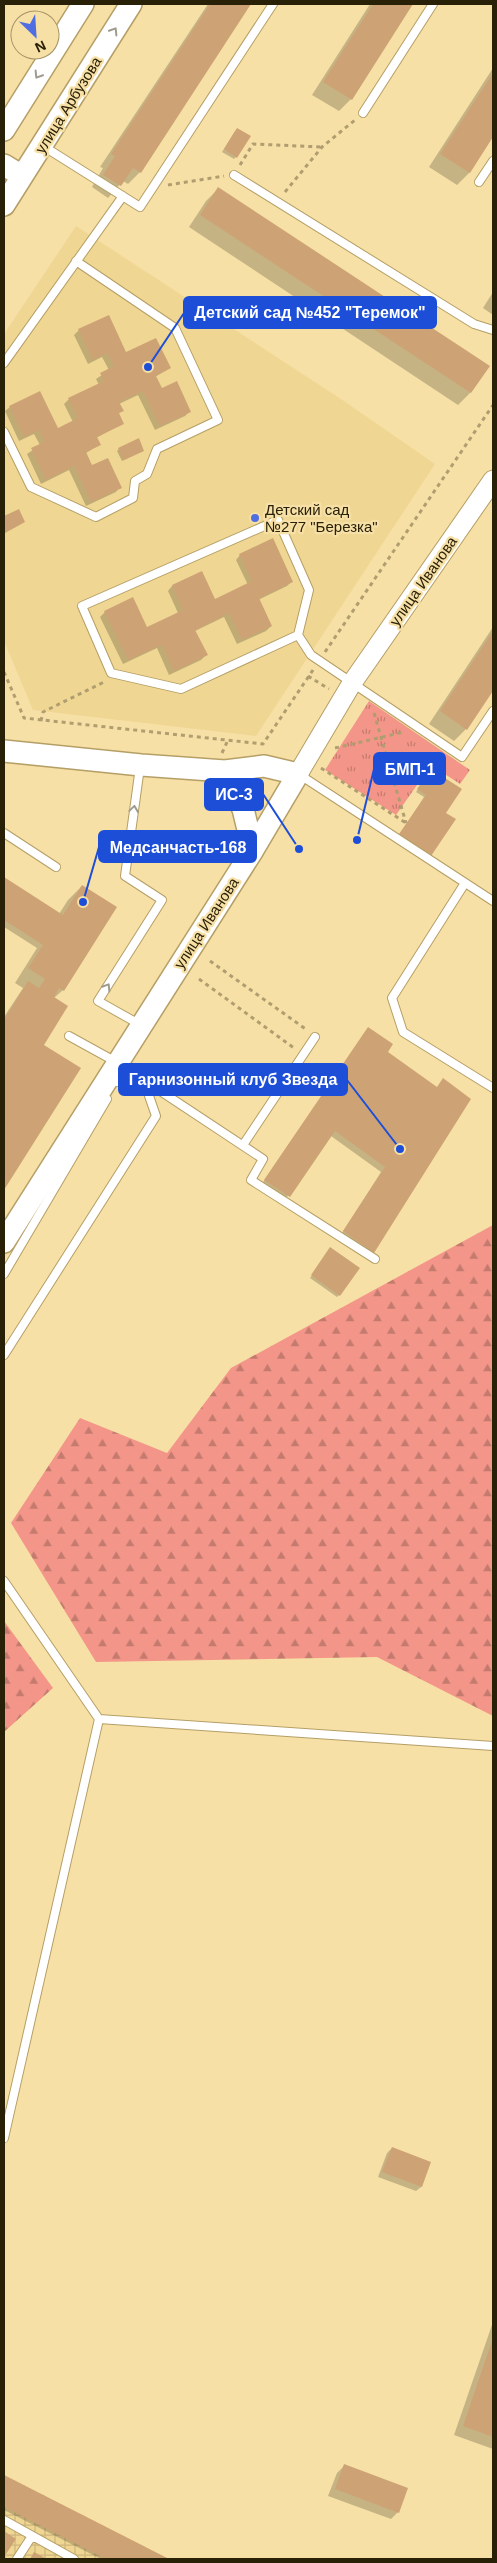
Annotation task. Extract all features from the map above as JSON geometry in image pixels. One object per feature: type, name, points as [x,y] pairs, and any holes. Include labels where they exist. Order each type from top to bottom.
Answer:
[{"type":"main road","points":[[4,130],[83,4]]},
{"type":"main road","name":"улица Арбузова","points":[[4,205],[132,4]]},
{"type":"main road","points":[[4,165],[22,176]]},
{"type":"main road","points":[[4,751],[140,765],[225,771],[264,766],[298,774]]},
{"type":"main road","points":[[225,771],[243,809],[253,850]]},
{"type":"main road","name":"улица Иванова","points":[[4,1242],[253,850],[298,774]]},
{"type":"street","name":"улица Иванова","points":[[298,774],[360,688],[493,480]]},
{"type":"lane","points":[[42,146],[140,207],[274,4]]},
{"type":"lane","points":[[363,113],[433,4]]},
{"type":"lane","points":[[479,182],[493,161]]},
{"type":"lane","points":[[234,175],[474,324],[493,330]]},
{"type":"lane","points":[[4,363],[123,196]]},
{"type":"lane","points":[[4,432],[31,487],[96,517],[133,498],[135,482],[147,474],[157,449],[218,420],[175,328],[76,261]]},
{"type":"lane","points":[[298,635],[181,689],[111,673],[82,606],[278,520],[309,590],[298,635],[311,655],[462,757],[490,722],[493,711]]},
{"type":"lane","points":[[140,765],[125,876],[162,900],[98,1001],[141,1025]]},
{"type":"lane","points":[[298,774],[493,901]]},
{"type":"lane","points":[[4,833],[56,867]]},
{"type":"lane","points":[[465,883],[392,998],[402,1032],[493,1088]]},
{"type":"lane","points":[[69,1036],[118,1063],[264,1159],[251,1180],[375,1259]]},
{"type":"lane","points":[[243,1146],[316,1037]]},
{"type":"lane","points":[[4,1274],[122,1075],[148,1093],[156,1116],[4,1355]]},
{"type":"lane","points":[[4,1581],[99,1719],[4,2138]]},
{"type":"lane","points":[[99,1719],[493,1746]]},
{"type":"lane","points":[[4,2520],[74,2559]]},
{"type":"lane","points":[[17,2559],[32,2536]]},
{"type":"path","points":[[277,202],[322,147],[363,113]]},
{"type":"path","points":[[241,164],[253,144],[322,147]]},
{"type":"path","points":[[153,188],[234,175]]},
{"type":"path","points":[[4,672],[24,718],[263,744],[493,405]]},
{"type":"path","points":[[41,721],[42,712],[118,675]]},
{"type":"path","points":[[317,766],[406,823],[382,738],[360,688]]},
{"type":"path","points":[[329,749],[419,728]]},
{"type":"path","points":[[210,961],[316,1037]]},
{"type":"path","points":[[199,980],[304,1055]]},
{"type":"shaded area","points":[[76,226],[344,401],[435,464],[256,736],[33,710],[4,641],[4,334]]},
{"type":"shaded area","points":[[4,2475],[169,2559],[4,2559]]},
{"type":"green space","points":[[369,701],[470,770],[460,784],[431,765],[396,815],[325,770]]},
{"type":"green space","points":[[493,1225],[493,1716],[377,1657],[96,1662],[11,1523],[80,1418],[167,1453],[231,1368]]},
{"type":"green space","points":[[4,1621],[53,1688],[4,1732]]},
{"type":"building","points":[[210,4],[251,4],[141,173],[133,168],[121,186],[103,175],[115,156],[111,154]]},
{"type":"building","points":[[373,4],[413,4],[352,100],[323,82]]},
{"type":"building","points":[[493,73],[493,137],[470,173],[440,154]]},
{"type":"building","points":[[237,128],[251,136],[237,158],[224,149]]},
{"type":"building","points":[[218,187],[490,366],[471,393],[200,215]]},
{"type":"building","points":[[109,315],[126,352],[156,338],[171,368],[156,376],[162,388],[177,381],[191,412],[160,426],[143,391],[119,402],[124,411],[119,413],[124,424],[97,437],[101,445],[86,452],[92,465],[108,458],[122,488],[91,502],[74,466],[46,480],[31,448],[44,442],[39,430],[24,437],[9,406],[40,391],[58,428],[78,418],[68,398],[104,381],[100,373],[114,366],[107,353],[93,360],[78,329]]},
{"type":"building","points":[[139,438],[144,451],[124,460],[118,448]]},
{"type":"building","points":[[19,509],[25,522],[5,533],[4,516]]},
{"type":"building","points":[[273,538],[293,582],[259,598],[272,626],[242,640],[229,613],[195,630],[208,655],[174,671],[162,645],[128,660],[104,611],[133,597],[147,627],[183,610],[172,585],[202,571],[215,599],[252,581],[239,554]]},
{"type":"building","points":[[493,631],[493,691],[467,730],[440,711]]},
{"type":"building","points":[[431,769],[462,789],[446,813],[456,819],[431,856],[399,834],[426,795],[417,789]]},
{"type":"building","points":[[4,877],[63,915],[82,885],[117,907],[64,991],[59,988],[54,997],[68,1006],[44,1045],[81,1068],[4,1190],[4,1020],[28,981],[39,988],[45,979],[28,968],[43,945],[4,920]]},
{"type":"building","points":[[368,1027],[393,1044],[388,1052],[437,1087],[443,1078],[471,1099],[374,1253],[343,1231],[385,1167],[335,1131],[290,1197],[264,1180]]},
{"type":"building","points":[[330,1247],[360,1268],[340,1296],[311,1275]]},
{"type":"building","points":[[392,2147],[431,2162],[422,2187],[382,2172]]},
{"type":"building","points":[[493,2338],[493,2437],[463,2426]]},
{"type":"building","points":[[344,2464],[408,2488],[399,2513],[335,2489]]},
{"type":"building","points":[[4,2475],[169,2559],[106,2559],[4,2507]]},
{"type":"building","points":[[4,2531],[16,2539],[4,2557]]},
{"type":"building","points":[[34,2552],[47,2559],[30,2559]]},
{"type":"place","name":"Детский сад №452 \"Теремок\"","points":[[148,367]]},
{"type":"place","name":"Детский сад №277 \"Березка\"","points":[[255,518]]},
{"type":"place","name":"БМП-1","points":[[357,840]]},
{"type":"place","name":"ИС-3","points":[[299,849]]},
{"type":"place","name":"Медсанчасть-168","points":[[83,902]]},
{"type":"place","name":"Гарнизонный клуб Звезда","points":[[400,1149]]}]
